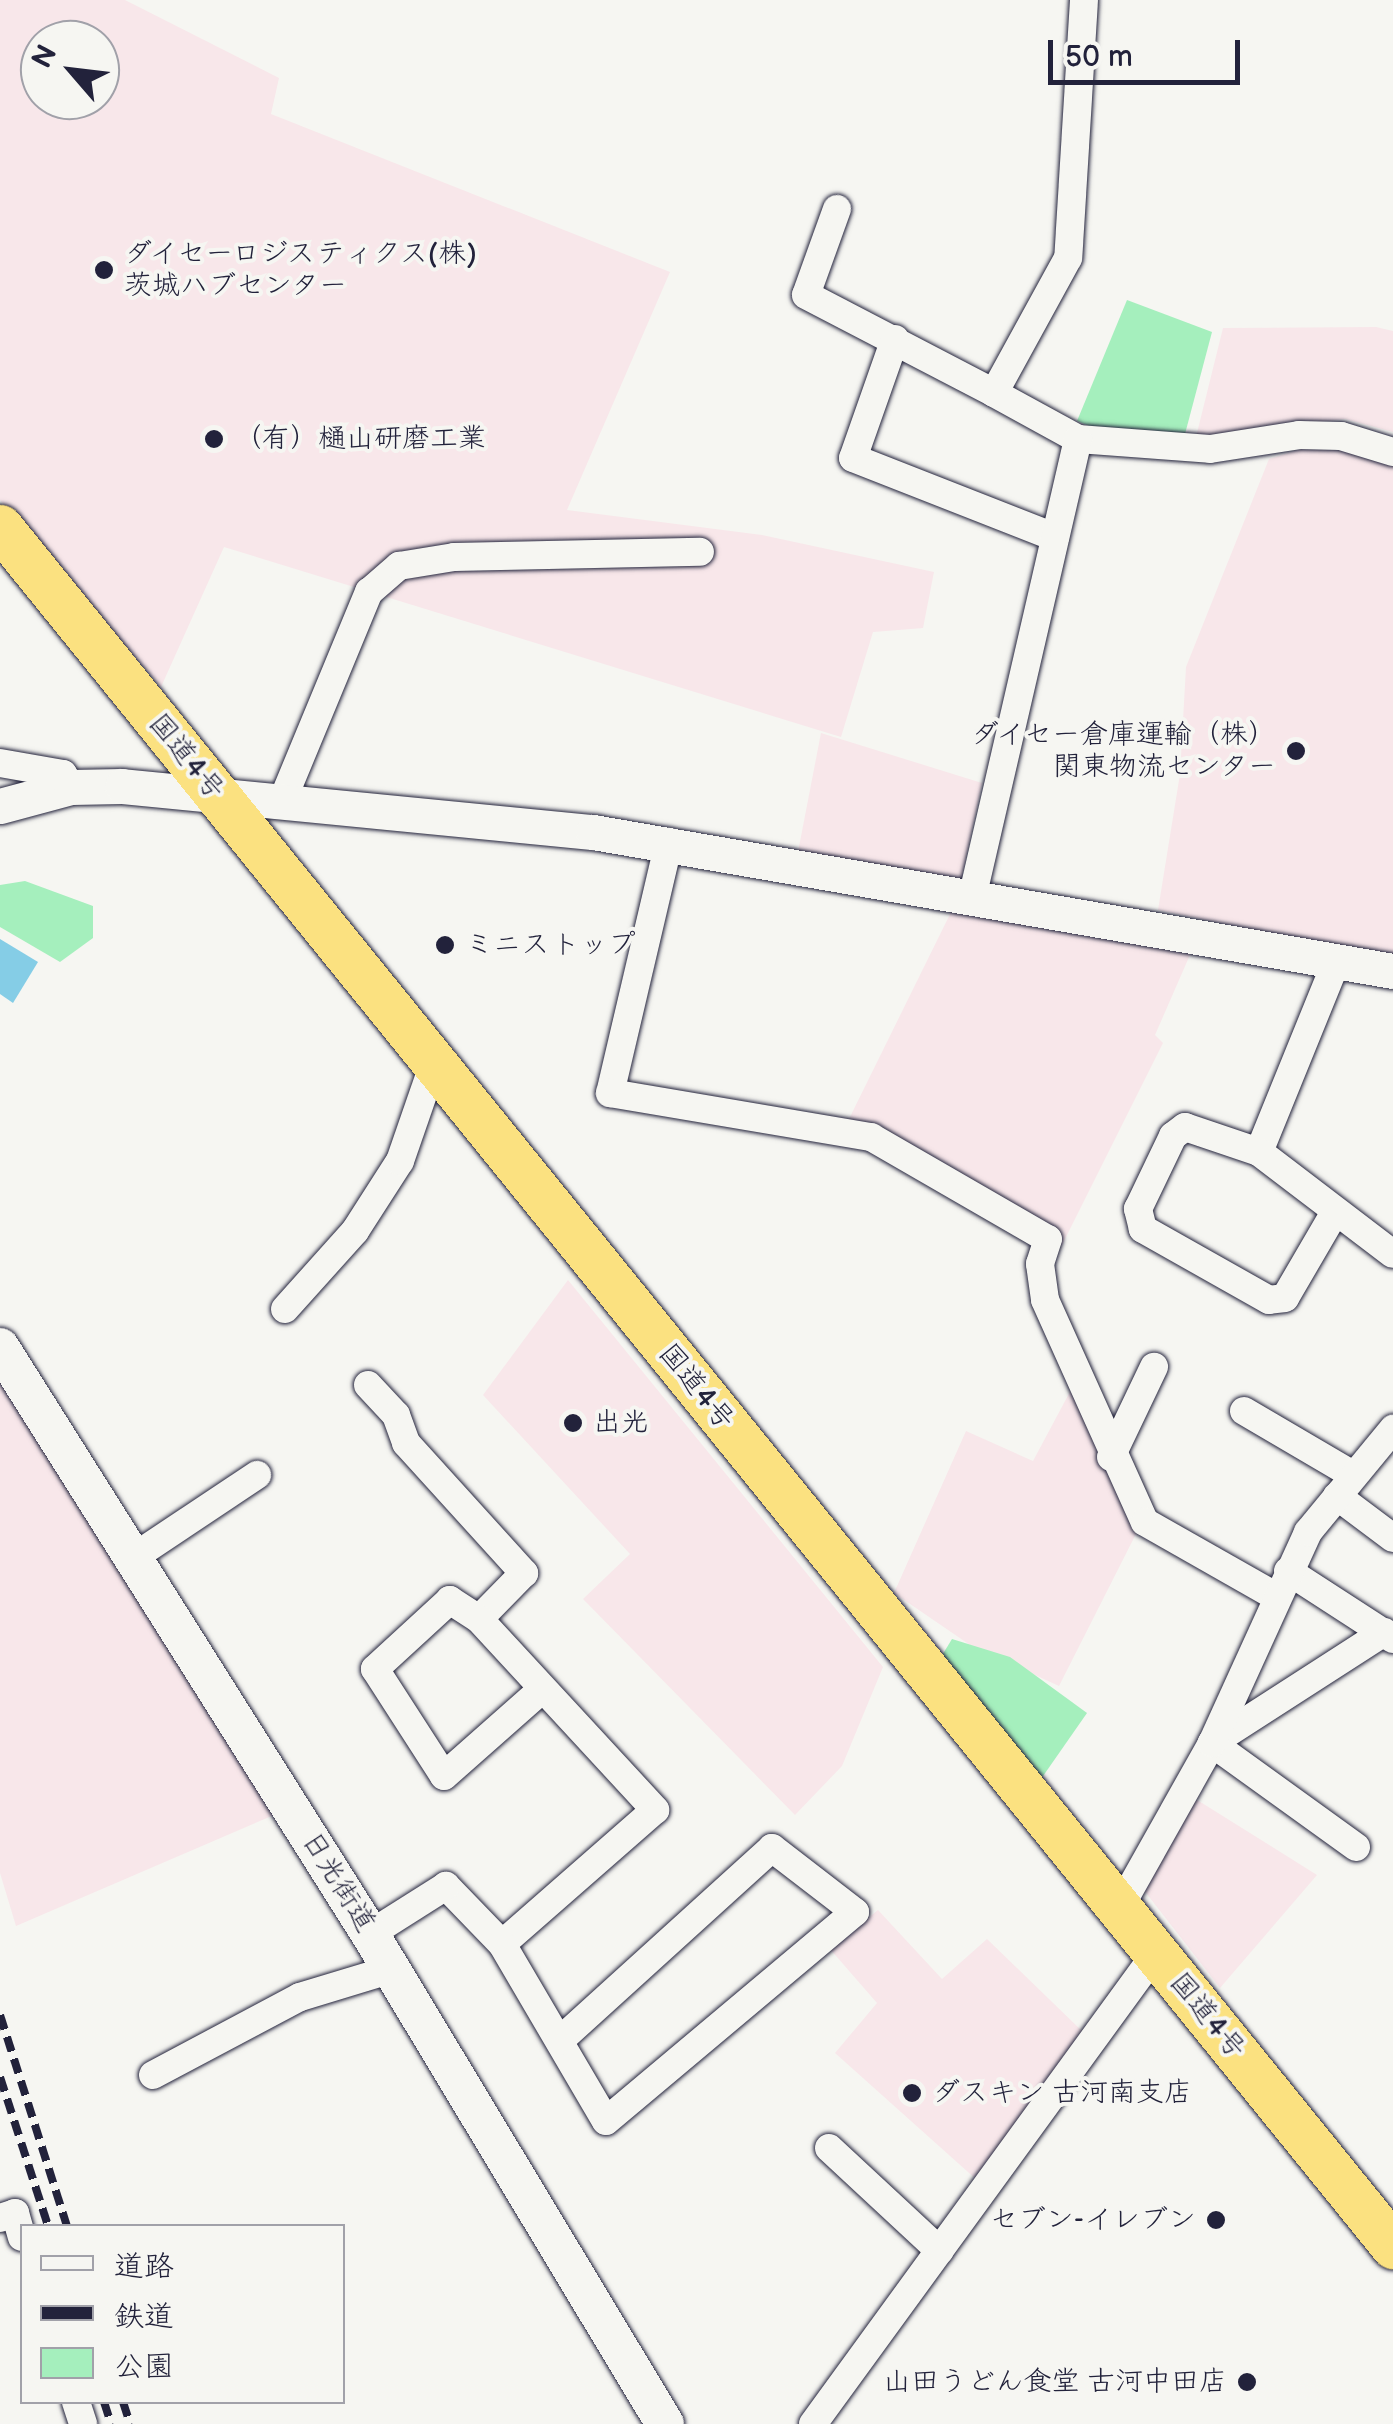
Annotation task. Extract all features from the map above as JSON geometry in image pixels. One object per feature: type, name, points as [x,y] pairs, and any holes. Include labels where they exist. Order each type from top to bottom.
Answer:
[{"type":"highway","name":"国道4号","points":[[0,527],[1393,2246]]},
{"type":"main road","name":"日光街道","points":[[0,1347],[370,1934],[665,2424]]},
{"type":"street","points":[[994,394],[1068,258],[1084,0]]},
{"type":"street","points":[[837,209],[806,295],[1078,439],[1210,449],[1299,435],[1340,436],[1393,452]]},
{"type":"street","points":[[894,339],[853,458],[1055,537]]},
{"type":"street","points":[[973,894],[1078,439]]},
{"type":"street","points":[[280,804],[369,592],[399,566],[454,557],[700,552]]},
{"type":"street","points":[[0,763],[63,774],[71,787]]},
{"type":"street","points":[[0,806],[71,787],[217,796],[669,842],[1393,971]]},
{"type":"street","points":[[669,842],[610,1093],[871,1137],[1048,1239],[1040,1264],[1045,1300],[1089,1392],[1111,1457],[1144,1522],[1389,1636]]},
{"type":"street","points":[[1258,1152],[1337,960]]},
{"type":"street","points":[[284,1309],[354,1231],[400,1160],[434,1063]]},
{"type":"street","points":[[1336,1212],[1285,1298],[1268,1300],[1144,1228],[1138,1208],[1172,1136],[1185,1126],[1258,1152],[1393,1254]]},
{"type":"street","points":[[1111,1457],[1154,1367]]},
{"type":"street","points":[[368,1385],[396,1416],[406,1443],[524,1573],[478,1619]]},
{"type":"street","points":[[1244,1411],[1345,1485],[1393,1538]]},
{"type":"street","points":[[1120,1908],[1212,1743],[1282,1584],[1345,1485],[1393,1430]]},
{"type":"street","points":[[134,1557],[256,1476]]},
{"type":"street","points":[[502,1944],[655,1810],[540,1691],[478,1619],[450,1600],[375,1669],[444,1776],[540,1691]]},
{"type":"street","points":[[1212,1743],[1389,1636]]},
{"type":"street","points":[[1212,1743],[1356,1847]]},
{"type":"street","points":[[370,1934],[446,1886],[502,1944],[606,2122],[855,1912],[772,1848],[559,2041]]},
{"type":"street","points":[[812,2424],[1156,1954]]},
{"type":"street","points":[[153,2075],[300,1996],[392,1970]]},
{"type":"street","points":[[830,2148],[940,2251]]},
{"type":"street","points":[[0,2218],[15,2214],[20,2230]]},
{"type":"shaded area","points":[[0,0],[125,0],[279,78],[271,114],[670,272],[567,510],[762,535],[934,572],[923,628],[873,632],[841,737],[224,547],[161,687],[0,500]]},
{"type":"shaded area","points":[[1376,327],[1393,331],[1393,432],[1345,419],[1196,437],[1223,328]]},
{"type":"shaded area","points":[[1341,436],[1393,452],[1393,959],[1158,910],[1180,774],[1186,667],[1269,459]]},
{"type":"shaded area","points":[[821,733],[982,783],[961,881],[798,852]]},
{"type":"shaded area","points":[[957,900],[1193,948],[1155,1035],[1163,1043],[1062,1245],[847,1123]]},
{"type":"shaded area","points":[[568,1280],[883,1667],[842,1766],[795,1815],[583,1599],[630,1554],[483,1395]]},
{"type":"shaded area","points":[[0,1365],[281,1812],[16,1926],[0,1873]]},
{"type":"shaded area","points":[[1080,1373],[1140,1526],[1059,1686],[970,1645],[894,1593],[966,1431],[1033,1461]]},
{"type":"shaded area","points":[[1186,1793],[1317,1875],[1220,1988],[1143,1889]]},
{"type":"shaded area","points":[[878,1910],[942,1979],[987,1939],[1083,2032],[978,2181],[835,2053],[877,2003],[830,1949]]},
{"type":"green space","points":[[1127,300],[1212,332],[1185,434],[1106,433],[1077,421]]},
{"type":"green space","points":[[25,881],[93,906],[93,938],[60,962],[0,927],[0,885]]},
{"type":"green space","points":[[952,1639],[1010,1657],[1087,1713],[1041,1779],[941,1657]]},
{"type":"water","points":[[0,939],[38,962],[13,1003],[0,994]]},
{"type":"railway","points":[[0,2015],[66,2224]]},
{"type":"railway","points":[[0,2077],[47,2224]]},
{"type":"railway","points":[[105,2404],[111,2424]]},
{"type":"railway","points":[[124,2404],[130,2424]]},
{"type":"place","name":"ダイセーロジスティクス(株) 茨城ハブセンター","points":[[104,270]]},
{"type":"place","name":"（有）樋山研磨工業","points":[[214,439]]},
{"type":"place","name":"ダイセー倉庫運輸（株） 関東物流センター","points":[[1296,751]]},
{"type":"place","name":"ミニストップ","points":[[445,945]]},
{"type":"place","name":"出光","points":[[573,1423]]},
{"type":"place","name":"ダスキン 古河南支店","points":[[912,2093]]},
{"type":"place","name":"セブン-イレブン","points":[[1216,2220]]},
{"type":"place","name":"山田うどん食堂 古河中田店","points":[[1247,2382]]}]
